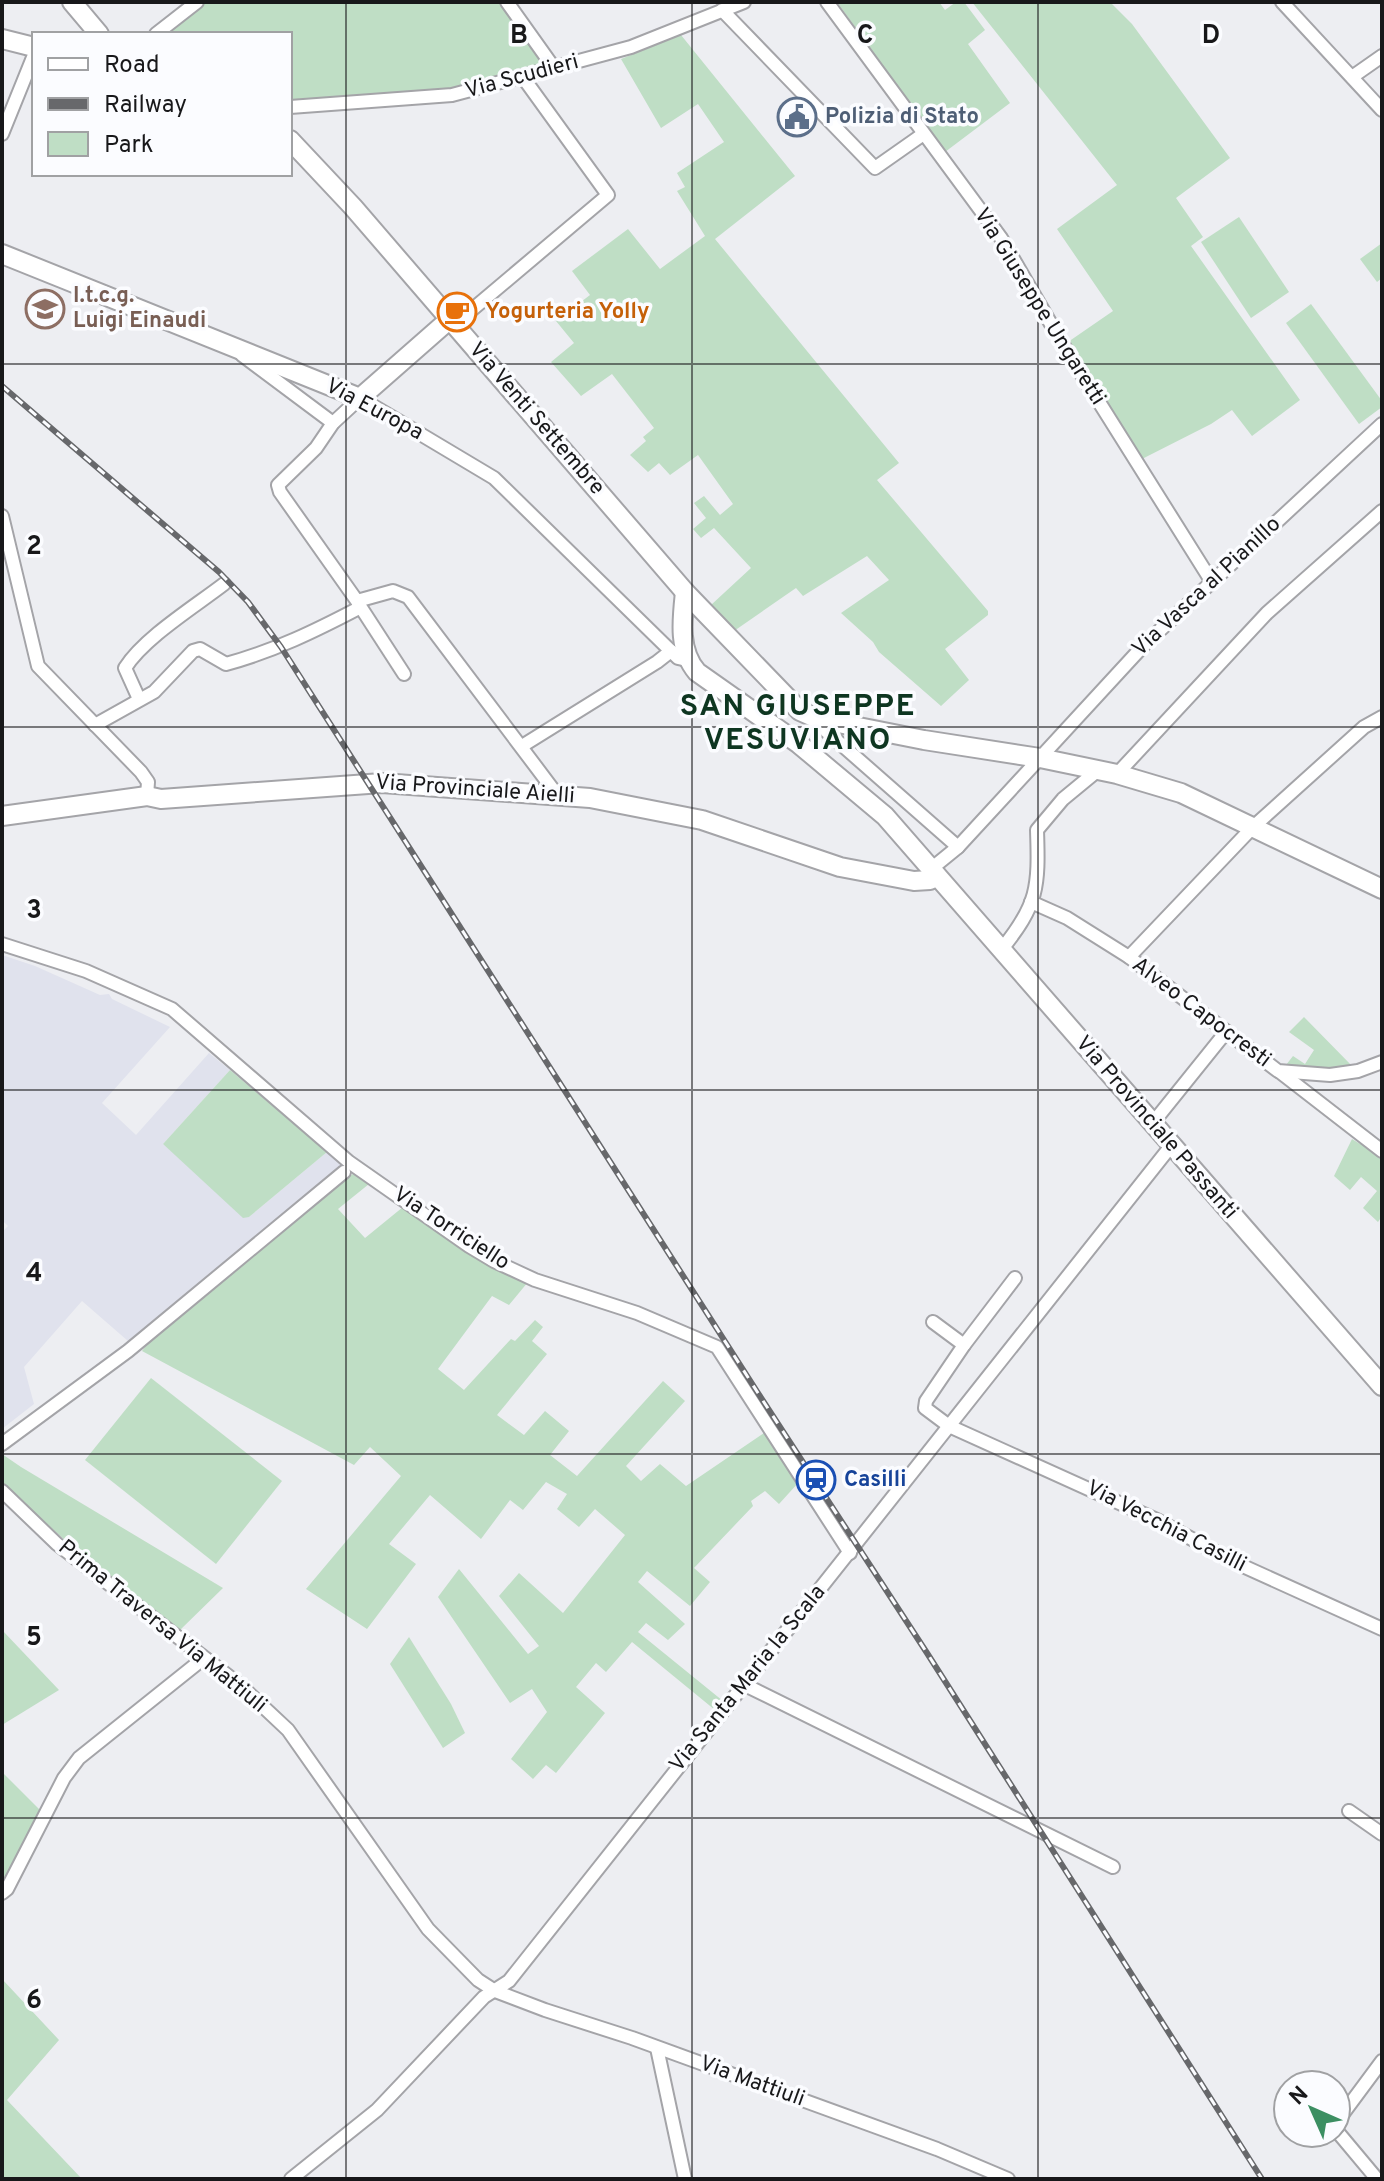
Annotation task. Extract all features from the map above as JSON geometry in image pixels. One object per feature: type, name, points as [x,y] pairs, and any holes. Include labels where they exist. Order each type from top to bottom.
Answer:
[{"type":"main road","points":[[72,2],[97,32]]},
{"type":"main road","points":[[2,39],[32,46]]},
{"type":"main road","name":"Via Venti Settembre","points":[[292,142],[353,207],[685,592],[800,711],[818,719]]},
{"type":"main road","name":"Via Europa","points":[[2,254],[360,398]]},
{"type":"main road","points":[[360,398],[452,322]]},
{"type":"main road","points":[[679,656],[685,592]]},
{"type":"main road","name":"Via Provinciale Passanti","points":[[679,656],[722,693],[799,744],[885,816],[1382,1386]]},
{"type":"main road","points":[[818,719],[1040,758],[1117,774],[1181,793],[1382,889]]},
{"type":"main road","name":"Via Provinciale Aielli","points":[[2,816],[147,796],[161,799],[382,783],[590,798],[702,820],[840,867],[924,882],[934,873]]},
{"type":"street","points":[[159,32],[197,2]]},
{"type":"street","points":[[507,2],[554,68]]},
{"type":"street","name":"Via Scudieri","points":[[292,107],[452,95],[631,47],[744,2]]},
{"type":"street","name":"Via Giuseppe Ungaretti","points":[[827,2],[922,135],[1001,238],[1070,356],[1212,582]]},
{"type":"street","points":[[1282,2],[1382,110]]},
{"type":"street","points":[[722,10],[875,168],[922,135]]},
{"type":"street","points":[[1352,77],[1382,56]]},
{"type":"street","points":[[2,134],[32,60]]},
{"type":"street","points":[[452,322],[608,195],[522,76]]},
{"type":"street","points":[[226,344],[333,423]]},
{"type":"street","points":[[360,398],[333,423],[316,448],[278,485],[404,674]]},
{"type":"street","name":"Via Europa","points":[[360,398],[494,478],[679,656]]},
{"type":"street","name":"Via Vasca al Pianillo","points":[[934,873],[1144,645],[1382,424]]},
{"type":"street","points":[[1117,774],[1267,613],[1382,511]]},
{"type":"street","points":[[2,516],[38,666],[141,772],[148,782],[147,796]]},
{"type":"street","points":[[139,699],[125,668],[127,663],[224,584]]},
{"type":"street","points":[[95,725],[154,692],[193,651],[200,649],[226,664],[262,654],[300,639],[358,605],[393,591],[408,597],[558,796]]},
{"type":"street","points":[[522,746],[657,662],[679,656]]},
{"type":"street","points":[[1129,957],[1252,828],[1364,727],[1382,717]]},
{"type":"street","points":[[818,719],[826,731],[958,847]]},
{"type":"street","points":[[1001,950],[1014,934],[1031,902],[1039,878],[1037,830],[1063,799],[1097,771]]},
{"type":"street","name":"Alveo Capocresti","points":[[1031,902],[1067,918],[1129,957],[1278,1071],[1330,1075],[1358,1071],[1382,1062]]},
{"type":"street","name":"Via Torriciello","points":[[2,944],[86,971],[172,1009],[349,1162],[494,1261],[535,1280],[637,1313],[717,1347],[850,1553]]},
{"type":"street","points":[[1152,1124],[1226,1032]]},
{"type":"street","points":[[1278,1071],[1382,1151]]},
{"type":"street","name":"Via Santa Maria la Scala","points":[[291,2179],[377,2110],[484,1997],[509,1981],[1171,1146]]},
{"type":"street","points":[[2,1444],[128,1351],[344,1172]]},
{"type":"street","points":[[949,1426],[929,1413],[925,1408],[926,1401],[1015,1278]]},
{"type":"street","points":[[933,1322],[964,1345]]},
{"type":"street","name":"Via Vecchia Casilli","points":[[949,1426],[1074,1481],[1157,1520],[1234,1562],[1382,1629]]},
{"type":"street","name":"Prima Traversa Via Mattiuli","points":[[2,1491],[67,1553],[240,1685],[299,1742],[428,1929],[478,1980],[495,1991]]},
{"type":"street","points":[[2,1893],[64,1778],[79,1758],[204,1658]]},
{"type":"street","points":[[745,1685],[1113,1867]]},
{"type":"street","points":[[1349,1811],[1382,1834]]},
{"type":"street","name":"Via Mattiuli","points":[[495,1991],[937,2149],[1008,2179]]},
{"type":"street","points":[[657,2048],[685,2179]]},
{"type":"street","points":[[1352,2101],[1382,2061]]},
{"type":"street","points":[[1352,2149],[1377,2179]]},
{"type":"shaded area","points":[[2,955],[100,995],[109,994],[112,999],[170,1027],[102,1103],[136,1135],[209,1053],[230,1070],[163,1144],[249,1217],[327,1152],[342,1165],[128,1341],[82,1301],[24,1367],[34,1404],[2,1429],[2,1232],[8,1226],[2,1220]]},
{"type":"green space","points":[[203,2],[503,2],[547,66],[451,92],[292,103],[292,32],[165,32]]},
{"type":"green space","points":[[837,2],[939,2],[945,10],[956,2],[964,2],[985,30],[968,44],[1010,103],[945,152]]},
{"type":"green space","points":[[972,2],[1110,2],[1132,24],[1230,158],[1176,198],[1203,237],[1191,246],[1300,400],[1252,436],[1232,410],[1140,460],[1068,342],[1113,311],[1057,229],[1117,185]]},
{"type":"green space","points":[[681,35],[795,176],[715,239],[899,463],[877,480],[988,611],[988,615],[945,649],[969,680],[941,706],[879,652],[873,642],[841,613],[889,580],[867,556],[803,596],[796,588],[734,631],[711,605],[751,568],[714,528],[701,538],[693,529],[706,518],[694,503],[704,496],[720,515],[733,504],[698,455],[670,475],[659,463],[648,472],[630,455],[646,441],[643,437],[654,428],[612,374],[581,396],[551,362],[574,343],[556,321],[590,295],[572,271],[628,229],[660,269],[705,236],[677,191],[685,187],[677,173],[724,142],[698,104],[661,128],[621,59]]},
{"type":"green space","points":[[1239,217],[1289,292],[1251,318],[1201,242]]},
{"type":"green space","points":[[1382,243],[1382,278],[1377,282],[1360,259]]},
{"type":"green space","points":[[1311,304],[1382,401],[1382,407],[1359,424],[1286,323]]},
{"type":"green space","points":[[1304,1017],[1353,1067],[1305,1070],[1286,1065],[1293,1056],[1305,1064],[1314,1050],[1289,1032]]},
{"type":"green space","points":[[230,1070],[327,1152],[249,1217],[243,1218],[163,1144]]},
{"type":"green space","points":[[1352,1139],[1360,1144],[1363,1142],[1382,1155],[1382,1216],[1378,1222],[1363,1208],[1377,1191],[1361,1177],[1350,1190],[1334,1176]]},
{"type":"green space","points":[[354,1173],[369,1184],[338,1209],[365,1238],[403,1207],[460,1245],[528,1282],[509,1305],[492,1296],[438,1369],[464,1390],[511,1339],[515,1341],[535,1320],[543,1327],[532,1341],[547,1354],[497,1415],[524,1435],[545,1411],[569,1431],[550,1455],[577,1476],[663,1381],[685,1401],[626,1466],[641,1481],[660,1464],[686,1486],[767,1431],[799,1482],[779,1504],[765,1491],[751,1501],[753,1506],[694,1568],[710,1582],[690,1606],[647,1571],[638,1582],[685,1624],[668,1640],[646,1623],[638,1632],[723,1701],[715,1710],[632,1642],[606,1672],[596,1663],[576,1687],[605,1713],[556,1773],[546,1765],[533,1779],[511,1759],[547,1712],[532,1689],[510,1703],[438,1597],[459,1569],[528,1654],[539,1646],[499,1596],[519,1573],[563,1613],[625,1535],[595,1509],[579,1527],[557,1509],[567,1494],[546,1482],[523,1510],[510,1500],[481,1539],[430,1495],[389,1544],[416,1564],[367,1629],[306,1589],[401,1476],[370,1447],[354,1465],[142,1351],[180,1314]]},
{"type":"green space","points":[[151,1378],[282,1481],[216,1564],[85,1460]]},
{"type":"green space","points":[[2,1454],[223,1588],[179,1631],[111,1581],[2,1483]]},
{"type":"green space","points":[[2,1630],[59,1690],[2,1725]]},
{"type":"green space","points":[[409,1637],[451,1704],[465,1733],[443,1748],[390,1664]]},
{"type":"green space","points":[[2,1772],[41,1811],[2,1884]]},
{"type":"green space","points":[[2,1979],[59,2040],[7,2100],[82,2179],[2,2179]]},
{"type":"railway","points":[[2,386],[219,572],[248,602],[281,647],[1262,2179]]},
{"type":"place","name":"Polizia di Stato","points":[[797,117]]},
{"type":"place","name":"I.t.c.g. Luigi Einaudi","points":[[45,309]]},
{"type":"place","name":"Yogurteria Yolly","points":[[457,312]]},
{"type":"place","name":"Casilli","points":[[816,1480]]},
{"type":"district","name":"SAN GIUSEPPE VESUVIANO","points":[[798,724]]}]
